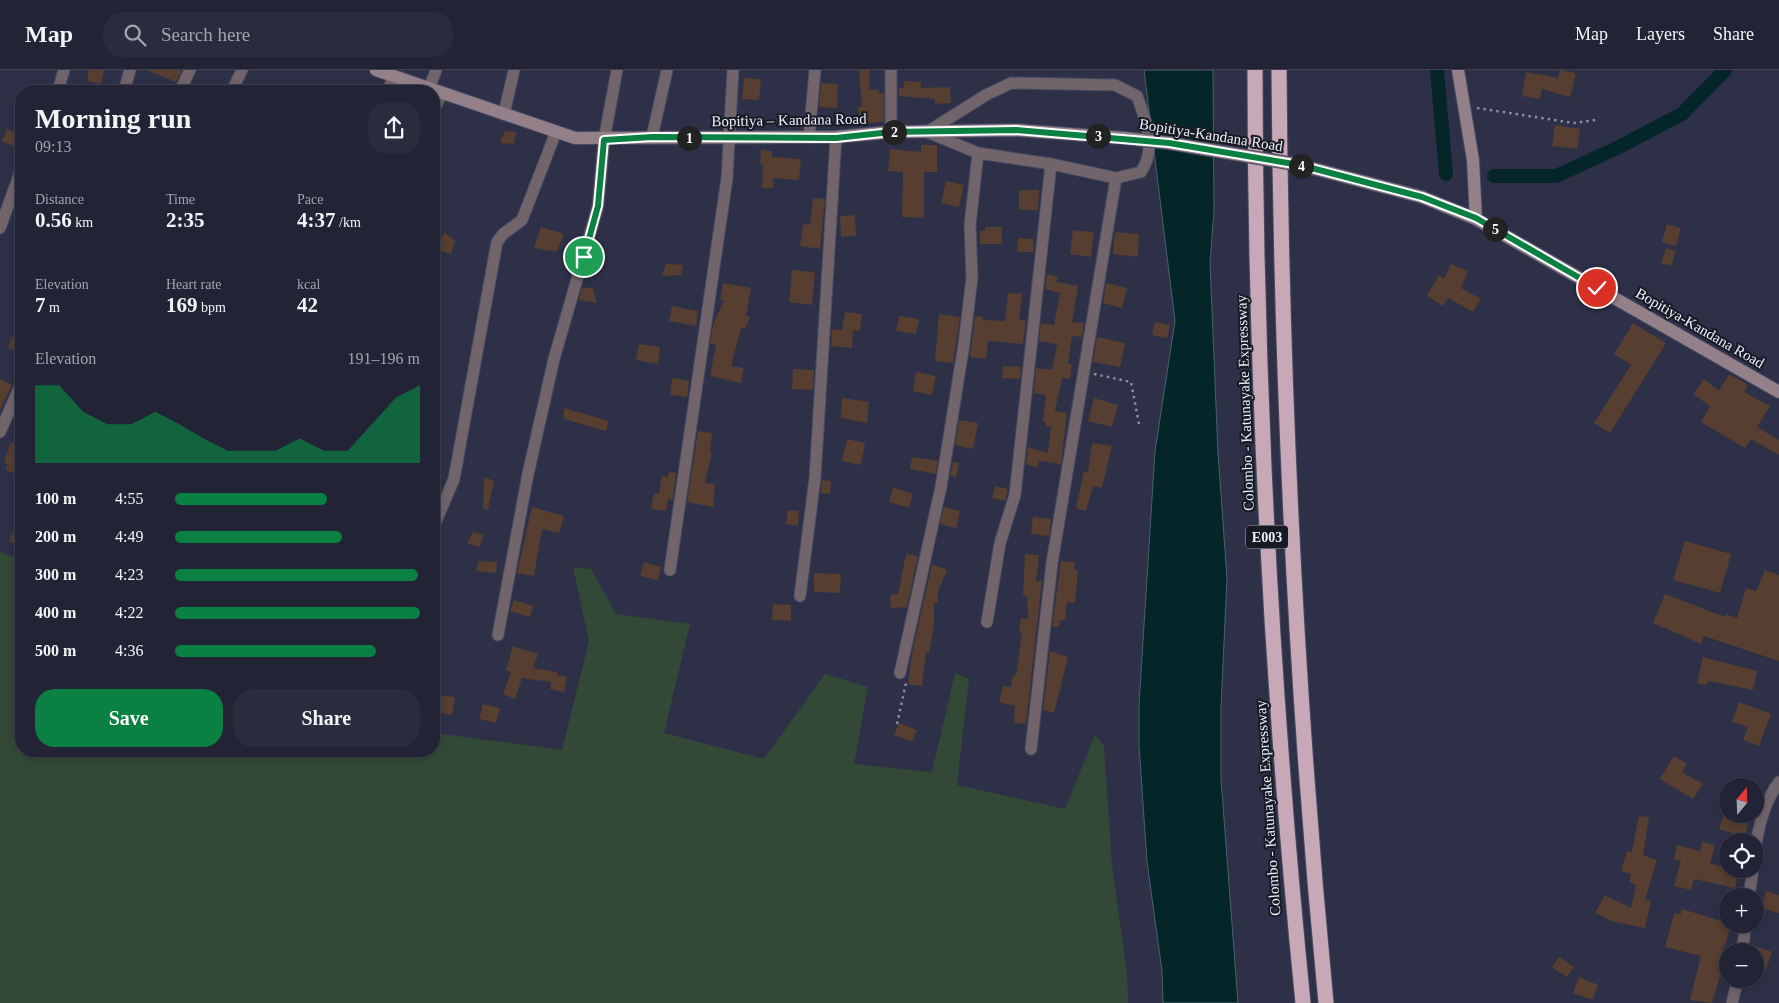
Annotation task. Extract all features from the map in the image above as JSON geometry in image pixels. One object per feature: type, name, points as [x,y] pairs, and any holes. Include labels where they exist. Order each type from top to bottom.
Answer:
[{"type":"highway","name":"Colombo - Katunayake Expressway","points":[[1255,70],[1260,387],[1267,545],[1286,835],[1303,1003]]},
{"type":"highway","name":"E003","points":[[1279,70],[1280,203],[1292,544],[1307,784],[1326,1003]]},
{"type":"street","points":[[60,85],[64,70]]},
{"type":"street","points":[[126,85],[130,70]]},
{"type":"street","points":[[183,85],[190,70]]},
{"type":"street","points":[[235,85],[242,70]]},
{"type":"street","name":"Bopitiya – Kandana Road","points":[[376,70],[417,85]]},
{"type":"street","points":[[430,85],[436,70]]},
{"type":"street","points":[[504,114],[514,70]]},
{"type":"street","points":[[498,635],[528,474],[552,369],[598,206],[604,140],[617,70]]},
{"type":"street","points":[[652,137],[667,70]]},
{"type":"street","points":[[670,570],[727,178],[733,70]]},
{"type":"street","points":[[809,138],[815,70]]},
{"type":"street","points":[[891,70],[891,132]]},
{"type":"street","points":[[1458,70],[1473,160],[1476,218]]},
{"type":"street","points":[[390,85],[394,77]]},
{"type":"street","points":[[1012,83],[1115,85],[1138,96],[1148,128],[1149,160],[1141,172],[1116,178],[1051,164],[978,153],[927,132],[986,95],[1012,83]]},
{"type":"street","points":[[440,97],[442,93]]},
{"type":"street","name":"Bopitiya – Kandana Road","points":[[442,93],[575,138],[604,140],[652,137],[728,139],[836,138],[891,132],[1016,130],[1124,138]]},
{"type":"street","points":[[440,512],[454,480],[498,242],[503,234],[522,220],[556,132]]},
{"type":"street","points":[[800,596],[815,478],[836,138]]},
{"type":"street","name":"Bopitiya-Kandana Road","points":[[1124,138],[1169,143],[1300,165],[1422,197],[1476,218],[1779,392]]},
{"type":"street","points":[[901,668],[941,487],[964,344],[972,278],[970,225],[978,153]]},
{"type":"street","points":[[987,622],[1000,543],[1015,495],[1051,164]]},
{"type":"street","points":[[1031,749],[1052,563],[1116,178]]},
{"type":"street","points":[[0,228],[15,187]]},
{"type":"street","points":[[0,432],[15,398]]},
{"type":"street","points":[[1758,833],[1769,795],[1779,782]]},
{"type":"street","points":[[1732,1003],[1736,988]]},
{"type":"path","points":[[1463,106],[1574,123],[1595,120]]},
{"type":"path","points":[[1083,372],[1131,382],[1139,424]]},
{"type":"path","points":[[897,724],[909,668],[901,668]]},
{"type":"shaded area","points":[[1144,70],[1213,70],[1214,211],[1210,262],[1218,453],[1227,578],[1221,708],[1221,779],[1238,1003],[1163,1003],[1162,971],[1147,862],[1139,745],[1139,704],[1155,451],[1175,321]]},
{"type":"shaded area","points":[[0,552],[15,558],[15,757],[440,757],[440,734],[562,750],[589,641],[573,567],[591,569],[616,614],[690,624],[664,733],[764,759],[825,674],[868,687],[854,764],[932,772],[955,673],[969,679],[957,785],[1065,809],[1095,735],[1104,746],[1112,865],[1127,974],[1128,1003],[0,1003]]},
{"type":"building","points":[[89,70],[104,70],[101,84],[87,81]]},
{"type":"building","points":[[147,70],[182,70],[176,82]]},
{"type":"building","points":[[859,70],[870,70],[869,90],[878,89],[879,93],[884,93],[884,122],[860,124],[858,107],[862,107]]},
{"type":"building","points":[[1560,70],[1576,73],[1570,97],[1542,89],[1540,99],[1522,96],[1526,72],[1558,78]]},
{"type":"building","points":[[744,78],[761,79],[759,100],[742,99]]},
{"type":"building","points":[[904,81],[921,82],[921,88],[950,87],[951,103],[935,104],[935,99],[899,96],[899,88],[904,88]]},
{"type":"building","points":[[821,83],[838,84],[837,108],[819,107]]},
{"type":"building","points":[[1555,125],[1580,129],[1577,149],[1552,146]]},
{"type":"building","points":[[7,129],[15,132],[15,146],[2,141]]},
{"type":"building","points":[[505,131],[516,132],[514,144],[500,143]]},
{"type":"building","points":[[921,145],[937,145],[937,172],[924,172],[924,218],[902,217],[903,172],[888,171],[890,149],[921,152]]},
{"type":"building","points":[[761,150],[772,151],[772,157],[801,159],[799,180],[773,178],[773,188],[762,188],[763,165],[760,164]]},
{"type":"building","points":[[946,181],[964,185],[959,207],[941,203]]},
{"type":"building","points":[[1019,190],[1039,190],[1038,210],[1019,210]]},
{"type":"building","points":[[813,198],[825,199],[820,249],[800,246],[803,224],[810,225]]},
{"type":"building","points":[[855,215],[856,236],[841,237],[840,216]]},
{"type":"building","points":[[1667,224],[1681,228],[1676,246],[1662,242]]},
{"type":"building","points":[[541,227],[564,234],[557,252],[534,248]]},
{"type":"building","points":[[985,227],[1002,227],[1002,244],[980,244],[980,231],[985,231]]},
{"type":"building","points":[[1073,230],[1094,232],[1091,257],[1070,254]]},
{"type":"building","points":[[444,232],[455,241],[451,254],[440,251],[440,241]]},
{"type":"building","points":[[1115,232],[1139,234],[1138,257],[1113,254]]},
{"type":"building","points":[[1018,238],[1034,239],[1033,252],[1017,252]]},
{"type":"building","points":[[1666,248],[1676,251],[1671,266],[1661,263]]},
{"type":"building","points":[[666,264],[683,265],[681,275],[662,276]]},
{"type":"building","points":[[1451,264],[1468,271],[1461,288],[1481,299],[1473,312],[1448,298],[1443,306],[1427,296],[1439,275],[1444,279]]},
{"type":"building","points":[[792,270],[815,272],[812,305],[789,302]]},
{"type":"building","points":[[1047,274],[1058,277],[1056,282],[1078,286],[1072,322],[1084,323],[1082,337],[1072,336],[1068,363],[1072,364],[1070,379],[1062,378],[1055,411],[1067,413],[1061,464],[1039,461],[1037,468],[1026,464],[1028,447],[1048,453],[1051,427],[1046,426],[1046,422],[1043,421],[1046,395],[1034,393],[1036,368],[1052,370],[1057,344],[1039,341],[1041,323],[1054,325],[1060,293],[1045,289]]},
{"type":"building","points":[[723,283],[751,288],[746,316],[750,317],[745,329],[741,328],[731,366],[744,368],[741,383],[710,376],[716,345],[710,344],[713,325],[724,301],[720,300]]},
{"type":"building","points":[[1106,283],[1127,288],[1122,308],[1103,303]]},
{"type":"building","points":[[582,288],[593,288],[597,303],[579,300]]},
{"type":"building","points":[[1008,293],[1022,294],[1019,320],[1026,321],[1023,344],[988,341],[986,359],[970,357],[975,316],[983,317],[983,320],[1005,321]]},
{"type":"building","points":[[672,306],[698,311],[696,326],[669,321]]},
{"type":"building","points":[[845,312],[862,314],[860,331],[853,330],[852,348],[831,346],[832,329],[842,330]]},
{"type":"building","points":[[939,314],[960,317],[953,363],[935,361]]},
{"type":"building","points":[[899,316],[919,319],[916,334],[896,331]]},
{"type":"building","points":[[1155,322],[1170,325],[1167,338],[1152,335]]},
{"type":"building","points":[[1633,323],[1666,343],[1610,433],[1594,423],[1631,365],[1614,354]]},
{"type":"building","points":[[12,337],[15,338],[15,350],[8,348]]},
{"type":"building","points":[[1097,337],[1125,343],[1120,367],[1093,362]]},
{"type":"building","points":[[639,344],[660,347],[658,364],[636,360]]},
{"type":"building","points":[[1003,366],[1021,367],[1020,379],[1002,378]]},
{"type":"building","points":[[793,369],[814,370],[813,390],[792,389]]},
{"type":"building","points":[[916,372],[936,376],[932,395],[913,391]]},
{"type":"building","points":[[1729,374],[1748,385],[1744,392],[1770,406],[1757,427],[1779,440],[1779,455],[1751,439],[1745,448],[1701,422],[1710,406],[1693,394],[1704,379],[1719,391]]},
{"type":"building","points":[[672,378],[689,381],[687,397],[670,395]]},
{"type":"building","points":[[0,379],[12,385],[0,410]]},
{"type":"building","points":[[842,398],[869,402],[867,423],[841,418]]},
{"type":"building","points":[[1094,398],[1118,405],[1112,427],[1088,421]]},
{"type":"building","points":[[564,408],[609,421],[606,431],[564,419]]},
{"type":"building","points":[[959,420],[978,423],[973,449],[955,445]]},
{"type":"building","points":[[698,431],[712,433],[710,453],[712,453],[705,483],[715,484],[713,507],[687,502]]},
{"type":"building","points":[[847,439],[865,443],[861,465],[842,461]]},
{"type":"building","points":[[11,442],[15,444],[15,474],[6,470],[8,464],[4,463]]},
{"type":"building","points":[[1092,443],[1112,446],[1102,488],[1093,486],[1086,511],[1076,508],[1084,471],[1088,472]]},
{"type":"building","points":[[912,457],[938,461],[936,474],[910,469]]},
{"type":"building","points":[[953,462],[959,463],[956,477],[950,476]]},
{"type":"building","points":[[669,472],[676,473],[673,500],[668,499],[666,511],[651,509],[654,493],[659,494],[662,476],[668,477]]},
{"type":"building","points":[[484,477],[494,481],[488,510],[483,509]]},
{"type":"building","points":[[822,480],[831,481],[830,494],[821,493]]},
{"type":"building","points":[[995,486],[1008,489],[1005,501],[992,498]]},
{"type":"building","points":[[893,487],[913,494],[909,508],[889,502]]},
{"type":"building","points":[[532,507],[564,516],[559,533],[542,529],[534,576],[517,573]]},
{"type":"building","points":[[944,507],[960,511],[956,528],[940,524]]},
{"type":"building","points":[[788,510],[799,511],[798,526],[786,524]]},
{"type":"building","points":[[1033,517],[1051,519],[1049,536],[1031,534]]},
{"type":"building","points":[[12,532],[15,533],[15,544],[9,542]]},
{"type":"building","points":[[473,532],[484,535],[479,547],[467,543]]},
{"type":"building","points":[[1685,541],[1731,554],[1720,593],[1673,580]]},
{"type":"building","points":[[906,554],[918,556],[907,607],[891,608],[890,595],[898,594]]},
{"type":"building","points":[[1025,554],[1039,555],[1036,581],[1042,581],[1026,724],[1014,723],[1015,706],[999,702],[1003,686],[1011,687],[1013,675],[1016,676],[1022,633],[1019,633],[1021,618],[1028,619],[1027,596],[1023,596]]},
{"type":"building","points":[[479,561],[497,562],[496,573],[476,571]]},
{"type":"building","points":[[1061,561],[1075,562],[1074,570],[1078,570],[1075,603],[1067,602],[1065,620],[1060,620],[1059,627],[1052,626]]},
{"type":"building","points":[[644,562],[661,567],[658,580],[640,576]]},
{"type":"building","points":[[932,564],[947,570],[938,592],[938,603],[934,603],[934,626],[929,653],[926,652],[922,686],[908,684],[912,653]]},
{"type":"building","points":[[1765,570],[1779,575],[1779,661],[1704,636],[1701,644],[1653,623],[1665,594],[1725,617],[1726,614],[1737,618],[1746,588],[1756,591]]},
{"type":"building","points":[[814,573],[841,574],[840,593],[814,592]]},
{"type":"building","points":[[514,600],[533,606],[530,617],[510,611]]},
{"type":"building","points":[[773,604],[791,605],[791,621],[772,620]]},
{"type":"building","points":[[513,646],[538,654],[533,668],[557,672],[557,675],[567,677],[564,692],[550,689],[551,682],[522,678],[515,699],[503,694],[511,672],[506,670]]},
{"type":"building","points":[[1050,651],[1068,657],[1054,713],[1043,710]]},
{"type":"building","points":[[1703,657],[1757,671],[1753,690],[1708,681],[1707,685],[1697,683]]},
{"type":"building","points":[[440,695],[455,697],[452,715],[440,713]]},
{"type":"building","points":[[1739,702],[1771,714],[1759,746],[1743,740],[1748,727],[1732,722]]},
{"type":"building","points":[[483,704],[500,708],[496,723],[479,719]]},
{"type":"building","points":[[899,723],[917,730],[912,742],[894,735]]},
{"type":"building","points":[[1674,756],[1687,764],[1682,772],[1703,784],[1693,799],[1660,779]]},
{"type":"building","points":[[1639,816],[1649,817],[1643,855],[1657,860],[1645,900],[1651,901],[1645,928],[1611,921],[1595,913],[1605,895],[1631,908],[1636,885],[1629,882],[1631,874],[1621,871],[1627,851],[1632,852]]},
{"type":"building","points":[[1721,823],[1749,823],[1745,833],[1732,833],[1719,829]]},
{"type":"building","points":[[1702,842],[1715,845],[1710,864],[1719,866],[1719,878],[1737,878],[1735,888],[1694,879],[1691,890],[1674,886],[1681,861],[1674,859],[1677,845],[1700,851]]},
{"type":"building","points":[[1766,891],[1779,895],[1779,913],[1764,909]]},
{"type":"building","points":[[1682,909],[1719,920],[1719,933],[1729,933],[1725,943],[1719,943],[1719,980],[1712,1003],[1690,1000],[1701,956],[1665,947],[1674,914],[1681,914]]},
{"type":"building","points":[[1764,949],[1772,952],[1766,970],[1764,969]]},
{"type":"building","points":[[1559,957],[1574,967],[1567,977],[1552,967]]},
{"type":"building","points":[[1579,977],[1598,985],[1592,1000],[1573,993]]},
{"type":"waterway","points":[[1437,70],[1446,174]]},
{"type":"waterway","points":[[1494,176],[1556,176],[1615,149],[1682,114],[1725,70]]},
{"type":"route","points":[[584,257],[598,206],[604,140],[652,137],[728,139],[836,138],[891,132],[1016,130],[1169,143],[1300,165],[1341,174],[1422,197],[1476,218],[1597,288]]}]
